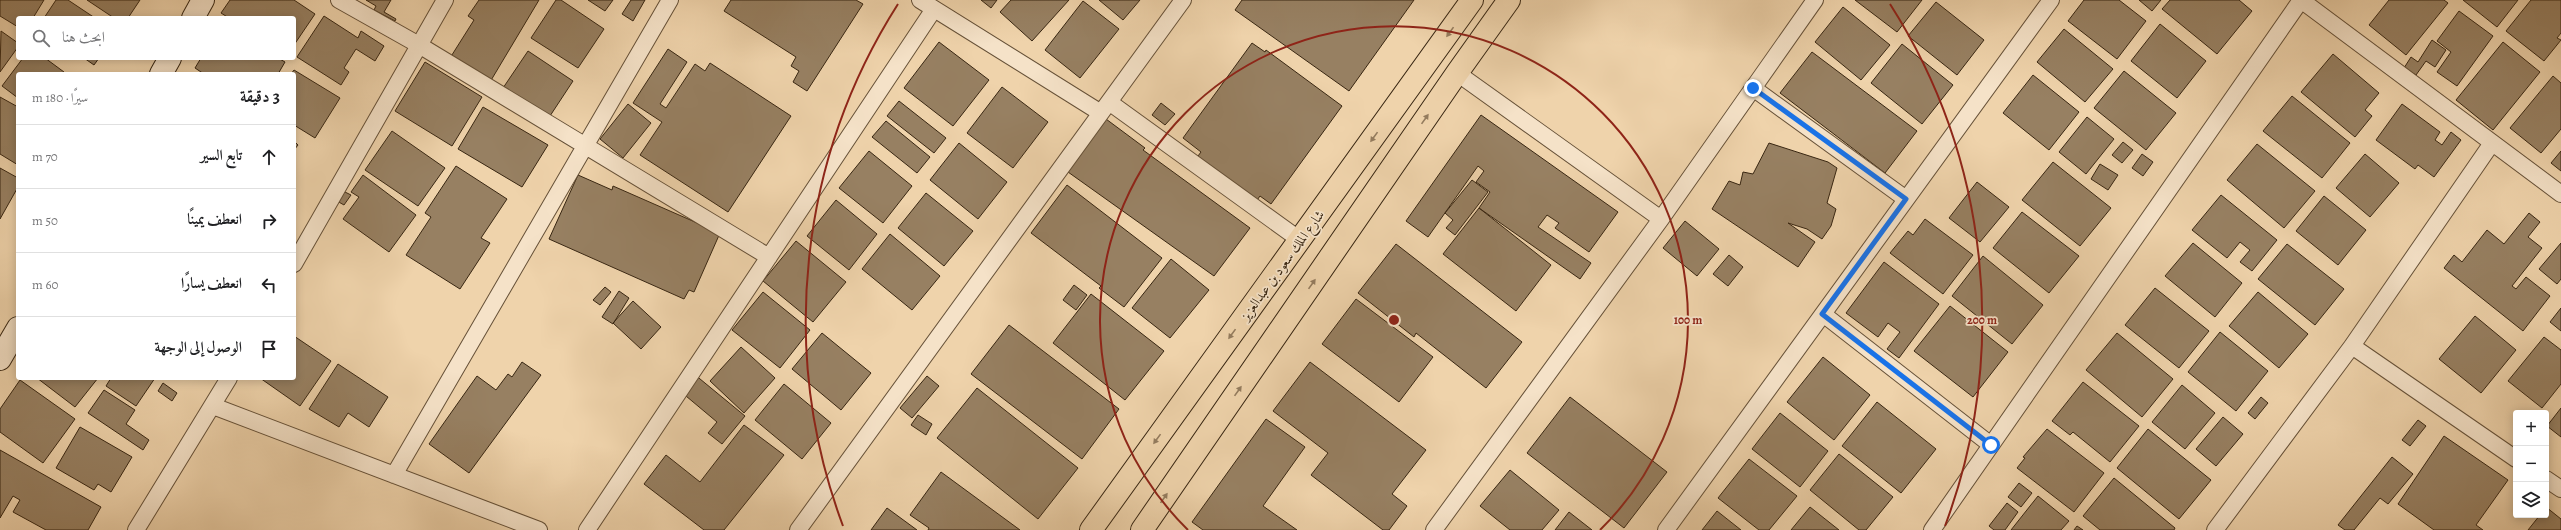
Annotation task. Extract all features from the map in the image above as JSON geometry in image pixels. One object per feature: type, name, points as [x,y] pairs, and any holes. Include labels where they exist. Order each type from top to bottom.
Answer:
[{"type":"main road","name":"شارع الملك سعود بن عبدالعزيز","points":[[1091,530],[1472,0]]},
{"type":"main road","points":[[1142,530],[1457,73],[1510,0]]},
{"type":"street","points":[[194,16],[203,0]]},
{"type":"street","points":[[339,0],[419,46],[769,257]]},
{"type":"street","points":[[296,261],[445,0]]},
{"type":"street","points":[[394,475],[670,0]]},
{"type":"street","points":[[920,0],[1105,108],[1300,240]]},
{"type":"street","points":[[798,530],[1183,0]]},
{"type":"street","points":[[1434,530],[1661,219],[1814,0]]},
{"type":"street","points":[[1666,530],[2051,0]]},
{"type":"street","points":[[1932,530],[2301,0],[2561,194]]},
{"type":"street","points":[[587,530],[934,9]]},
{"type":"street","points":[[162,72],[169,60]]},
{"type":"street","points":[[1457,73],[1661,219]]},
{"type":"street","points":[[1753,88],[1906,199]]},
{"type":"street","points":[[2215,530],[2352,346],[2492,143]]},
{"type":"street","points":[[1822,314],[1991,445]]},
{"type":"street","points":[[2,351],[16,331]]},
{"type":"street","points":[[2352,346],[2513,457]]},
{"type":"street","points":[[136,530],[228,380]]},
{"type":"street","points":[[213,406],[538,530]]},
{"type":"street","points":[[2549,481],[2561,489]]},
{"type":"building","points":[[0,0],[44,0],[34,16],[16,16],[16,26],[0,16]]},
{"type":"building","points":[[56,0],[68,0],[92,16],[45,16]]},
{"type":"building","points":[[87,0],[140,0],[129,16],[111,16]]},
{"type":"building","points":[[230,0],[294,0],[315,14],[296,42],[296,16],[226,16],[221,13]]},
{"type":"building","points":[[366,0],[391,0],[384,12],[396,19],[395,21],[374,10],[376,6]]},
{"type":"building","points":[[479,0],[539,0],[490,82],[450,58],[474,20],[468,16]]},
{"type":"building","points":[[556,0],[561,0],[604,29],[578,68],[531,38]]},
{"type":"building","points":[[588,0],[613,0],[605,11]]},
{"type":"building","points":[[631,0],[645,0],[633,21],[622,14]]},
{"type":"building","points":[[731,0],[856,0],[863,4],[807,91],[793,82],[799,71],[791,66],[796,57],[724,11]]},
{"type":"building","points":[[981,0],[997,0],[991,8]]},
{"type":"building","points":[[1011,0],[1069,0],[1032,41],[1000,12]]},
{"type":"building","points":[[1099,0],[1140,0],[1123,20]]},
{"type":"building","points":[[1242,0],[1414,0],[1349,91],[1235,10]]},
{"type":"building","points":[[1855,0],[1922,0],[1897,32]]},
{"type":"building","points":[[2084,0],[2119,0],[2146,21],[2117,59],[2068,21]]},
{"type":"building","points":[[2139,0],[2161,0],[2152,11]]},
{"type":"building","points":[[2170,0],[2239,0],[2252,11],[2217,54],[2162,9]]},
{"type":"building","points":[[2389,0],[2444,0],[2448,3],[2406,55],[2369,25]]},
{"type":"building","points":[[2463,0],[2518,0],[2497,27]]},
{"type":"building","points":[[2531,0],[2561,0],[2561,33],[2557,38],[2561,40],[2544,61],[2506,31]]},
{"type":"building","points":[[1083,1],[1119,29],[1080,78],[1045,50]]},
{"type":"building","points":[[1936,2],[1984,40],[1957,75],[1908,36]]},
{"type":"building","points":[[1843,7],[1890,45],[1861,80],[1815,42]]},
{"type":"building","points":[[2459,11],[2493,36],[2457,86],[2437,72],[2451,52],[2437,41]]},
{"type":"building","points":[[324,16],[358,38],[361,31],[384,46],[375,61],[356,49],[344,68],[349,72],[341,85],[297,57]]},
{"type":"building","points":[[2160,24],[2206,61],[2177,98],[2131,61]]},
{"type":"building","points":[[2064,29],[2113,69],[2085,102],[2037,62]]},
{"type":"building","points":[[1,31],[16,42],[16,50],[0,72]]},
{"type":"building","points":[[2432,40],[2446,50],[2435,67],[2426,61],[2416,75],[2404,68],[2411,57],[2418,62]]},
{"type":"building","points":[[939,42],[989,80],[953,126],[904,88]]},
{"type":"building","points":[[2503,42],[2540,72],[2493,130],[2456,100]]},
{"type":"building","points":[[1252,43],[1265,52],[1266,50],[1342,106],[1271,204],[1260,196],[1255,203],[1195,160],[1201,152],[1183,138]]},
{"type":"building","points":[[1902,44],[1953,85],[1922,124],[1871,83]]},
{"type":"building","points":[[668,49],[687,62],[660,104],[666,108],[695,64],[705,71],[710,63],[791,116],[728,212],[640,155],[662,122],[633,103]]},
{"type":"building","points":[[528,51],[573,81],[548,119],[503,88]]},
{"type":"building","points":[[1812,52],[1917,131],[1885,173],[1780,93]]},
{"type":"building","points":[[2333,54],[2379,93],[2365,110],[2372,116],[2355,137],[2301,92]]},
{"type":"building","points":[[22,60],[48,60],[64,72],[16,72],[16,96],[2,86]]},
{"type":"building","points":[[87,60],[98,60],[94,65]]},
{"type":"building","points":[[200,60],[282,60],[285,62],[279,72],[201,72],[195,68]]},
{"type":"building","points":[[425,62],[482,97],[452,146],[395,111]]},
{"type":"building","points":[[294,70],[340,98],[315,138],[296,126],[296,72],[292,72]]},
{"type":"building","points":[[2124,71],[2176,113],[2146,150],[2094,108]]},
{"type":"building","points":[[2033,75],[2079,112],[2049,150],[2003,113]]},
{"type":"building","points":[[2553,76],[2561,83],[2561,129],[2541,153],[2510,128]]},
{"type":"building","points":[[1002,87],[1048,122],[1013,168],[967,133]]},
{"type":"building","points":[[2292,96],[2350,143],[2322,178],[2263,131]]},
{"type":"building","points":[[0,97],[16,106],[16,164],[0,154]]},
{"type":"building","points":[[899,101],[946,138],[934,153],[887,116]]},
{"type":"building","points":[[1161,103],[1175,114],[1165,125],[1152,115]]},
{"type":"building","points":[[628,104],[651,123],[623,158],[600,139]]},
{"type":"building","points":[[2402,104],[2440,132],[2435,140],[2442,145],[2451,132],[2461,140],[2434,177],[2418,165],[2415,169],[2376,140]]},
{"type":"building","points":[[483,107],[548,145],[522,187],[458,149]]},
{"type":"building","points":[[1481,115],[1618,212],[1589,252],[1555,228],[1559,223],[1547,215],[1538,227],[1591,263],[1580,279],[1479,208],[1490,192],[1476,182],[1484,171],[1478,166],[1428,237],[1406,221]]},
{"type":"building","points":[[2087,117],[2114,139],[2086,174],[2059,152]]},
{"type":"building","points":[[1106,119],[1145,148],[1143,150],[1250,228],[1214,276],[1068,172]]},
{"type":"building","points":[[886,121],[930,157],[917,173],[872,137]]},
{"type":"building","points":[[392,131],[445,168],[418,206],[365,170]]},
{"type":"building","points":[[2123,142],[2133,150],[2122,163],[2112,155]]},
{"type":"building","points":[[959,143],[1007,182],[978,219],[930,180]]},
{"type":"building","points":[[1769,143],[1828,162],[1837,168],[1827,203],[1836,209],[1831,226],[1822,239],[1807,229],[1788,223],[1815,242],[1798,267],[1712,209],[1729,181],[1740,185],[1743,172],[1753,174]]},
{"type":"building","points":[[2257,144],[2315,191],[2284,228],[2227,180]]},
{"type":"building","points":[[869,151],[912,186],[883,223],[839,188]]},
{"type":"building","points":[[2561,151],[2561,171],[2551,163]]},
{"type":"building","points":[[2142,154],[2153,162],[2143,176],[2132,168]]},
{"type":"building","points":[[2365,154],[2399,183],[2370,217],[2336,188]]},
{"type":"building","points":[[2053,162],[2111,208],[2080,246],[2022,200]]},
{"type":"building","points":[[2100,164],[2118,175],[2108,190],[2091,179]]},
{"type":"building","points":[[456,166],[507,199],[481,238],[490,243],[460,289],[406,255],[431,217],[425,213]]},
{"type":"building","points":[[0,168],[16,177],[16,191],[0,219]]},
{"type":"building","points":[[363,175],[416,215],[389,252],[343,219],[359,197],[351,192]]},
{"type":"building","points":[[578,175],[612,190],[613,186],[720,233],[694,292],[689,290],[684,299],[549,239]]},
{"type":"building","points":[[1472,180],[1488,192],[1455,235],[1446,228],[1453,220],[1445,213]]},
{"type":"building","points":[[1977,182],[2009,207],[1980,242],[1949,218]]},
{"type":"building","points":[[1067,185],[1162,258],[1124,307],[1099,288],[1101,286],[1031,233]]},
{"type":"building","points":[[343,191],[351,195],[344,205],[337,201]]},
{"type":"building","points":[[926,193],[973,231],[944,266],[898,228]]},
{"type":"building","points":[[2221,195],[2277,240],[2252,271],[2240,262],[2250,250],[2240,242],[2227,258],[2192,230]]},
{"type":"building","points":[[2324,196],[2366,230],[2338,265],[2296,231]]},
{"type":"building","points":[[836,200],[877,234],[849,270],[807,236]]},
{"type":"building","points":[[1479,208],[1551,265],[1516,311],[1443,254]]},
{"type":"building","points":[[2022,212],[2079,256],[2049,293],[1993,248]]},
{"type":"building","points":[[2529,213],[2540,222],[2528,237],[2542,248],[2512,286],[2516,289],[2526,277],[2550,296],[2523,331],[2444,268],[2454,255],[2462,262],[2487,230],[2504,244]]},
{"type":"building","points":[[1925,219],[1973,255],[1943,294],[1890,253],[1908,231],[1913,235]]},
{"type":"building","points":[[1685,221],[1719,249],[1697,276],[1663,248]]},
{"type":"building","points":[[890,234],[940,276],[912,310],[862,269]]},
{"type":"building","points":[[796,241],[846,282],[813,322],[763,281]]},
{"type":"building","points":[[2193,243],[2242,283],[2215,317],[2165,276]]},
{"type":"building","points":[[2561,243],[2561,279],[2557,284],[2539,269]]},
{"type":"building","points":[[1396,244],[1522,342],[1486,388],[1416,333],[1414,337],[1358,293]]},
{"type":"building","points":[[2287,244],[2344,289],[2315,325],[2258,279]]},
{"type":"building","points":[[1729,255],[1743,267],[1728,286],[1713,274]]},
{"type":"building","points":[[1983,256],[2043,305],[2012,344],[1952,296]]},
{"type":"building","points":[[1171,259],[1209,290],[1170,338],[1132,308]]},
{"type":"building","points":[[1884,262],[1939,304],[1899,358],[1887,349],[1900,332],[1888,323],[1878,337],[1846,313]]},
{"type":"building","points":[[1074,285],[1087,295],[1076,310],[1063,300]]},
{"type":"building","points":[[605,287],[611,292],[600,305],[593,300]]},
{"type":"building","points":[[2155,288],[2209,331],[2179,368],[2125,325]]},
{"type":"building","points":[[619,291],[629,298],[613,324],[602,317]]},
{"type":"building","points":[[763,292],[810,330],[780,368],[732,330]]},
{"type":"building","points":[[2258,292],[2308,334],[2279,368],[2229,326]]},
{"type":"building","points":[[1091,294],[1164,351],[1125,400],[1053,343]]},
{"type":"building","points":[[1356,299],[1433,357],[1399,402],[1322,344]]},
{"type":"building","points":[[633,301],[661,327],[641,349],[613,323]]},
{"type":"building","points":[[1950,306],[2008,352],[1973,397],[1914,351]]},
{"type":"building","points":[[2561,308],[2561,331],[2550,322]]},
{"type":"building","points":[[2475,316],[2516,350],[2481,393],[2439,359]]},
{"type":"building","points":[[1009,325],[1119,409],[1082,459],[971,374]]},
{"type":"building","points":[[2220,332],[2268,371],[2236,411],[2188,372]]},
{"type":"building","points":[[822,333],[871,373],[841,410],[792,369]]},
{"type":"building","points":[[2117,333],[2173,379],[2142,417],[2086,370]]},
{"type":"building","points":[[296,337],[331,361],[300,406],[263,380],[296,380]]},
{"type":"building","points":[[2544,337],[2561,350],[2561,384],[2542,408],[2508,381]]},
{"type":"building","points":[[741,347],[775,378],[744,413],[710,381]]},
{"type":"building","points":[[1823,357],[1870,395],[1834,440],[1787,402]]},
{"type":"building","points":[[522,362],[541,375],[469,473],[429,444],[477,376],[496,390],[508,374],[512,377]]},
{"type":"building","points":[[1310,362],[1426,450],[1392,494],[1407,506],[1389,530],[1383,530],[1311,475],[1328,453],[1273,411]]},
{"type":"building","points":[[338,364],[388,397],[369,427],[348,413],[339,427],[309,409]]},
{"type":"building","points":[[694,374],[745,416],[722,444],[708,433],[717,422],[680,391]]},
{"type":"building","points":[[927,376],[939,386],[912,418],[900,408]]},
{"type":"building","points":[[20,380],[75,419],[43,463],[0,432],[0,409]]},
{"type":"building","points":[[40,380],[96,380],[75,407]]},
{"type":"building","points":[[110,380],[154,380],[136,406],[106,386]]},
{"type":"building","points":[[2083,382],[2139,426],[2110,462],[2073,432],[2070,435],[2052,421]]},
{"type":"building","points":[[163,383],[177,393],[172,401],[158,391]]},
{"type":"building","points":[[784,384],[831,423],[802,459],[755,420]]},
{"type":"building","points":[[2182,385],[2215,413],[2185,449],[2152,422]]},
{"type":"building","points":[[977,388],[1078,468],[1038,519],[937,438]]},
{"type":"building","points":[[104,390],[135,410],[126,424],[149,440],[143,450],[88,413]]},
{"type":"building","points":[[1570,397],[1667,472],[1624,528],[1527,453]]},
{"type":"building","points":[[2261,397],[2268,403],[2255,419],[2248,413]]},
{"type":"building","points":[[1877,402],[1936,449],[1901,493],[1842,446]]},
{"type":"building","points":[[2561,408],[2561,437],[2549,428],[2549,423]]},
{"type":"building","points":[[1780,413],[1828,451],[1800,487],[1752,449]]},
{"type":"building","points":[[918,415],[932,424],[926,435],[911,425]]},
{"type":"building","points":[[2223,417],[2243,434],[2216,466],[2196,449]]},
{"type":"building","points":[[1266,419],[1305,447],[1263,506],[1297,530],[1203,530],[1192,522]]},
{"type":"building","points":[[2418,420],[2426,426],[2410,446],[2402,440]]},
{"type":"building","points":[[744,425],[784,455],[724,530],[704,530],[644,484],[666,455],[700,482]]},
{"type":"building","points":[[80,427],[132,457],[111,492],[98,484],[94,490],[56,468]]},
{"type":"building","points":[[2047,429],[2104,473],[2074,512],[2017,468],[2025,458],[2023,457]]},
{"type":"building","points":[[2148,429],[2211,480],[2179,519],[2117,468]]},
{"type":"building","points":[[2444,436],[2508,480],[2476,525],[2483,530],[2434,530],[2398,504]]},
{"type":"building","points":[[0,450],[101,507],[88,530],[46,530],[13,512],[20,500],[13,496],[0,518]]},
{"type":"building","points":[[1839,454],[1893,497],[1866,530],[1859,530],[1810,490]]},
{"type":"building","points":[[2392,457],[2413,474],[2388,504],[2380,498],[2354,530],[2345,530],[2338,525]]},
{"type":"building","points":[[1749,459],[1797,496],[1769,530],[1759,530],[1718,498]]},
{"type":"building","points":[[1510,470],[1559,510],[1542,530],[1510,530],[1480,506]]},
{"type":"building","points":[[941,472],[1020,530],[928,530],[929,528],[910,515]]},
{"type":"building","points":[[2114,478],[2175,528],[2174,530],[2100,530],[2083,516]]},
{"type":"building","points":[[2019,483],[2032,493],[2021,507],[2008,497]]},
{"type":"building","points":[[2038,496],[2069,521],[2061,530],[2011,530]]},
{"type":"building","points":[[2007,503],[2018,512],[2005,530],[1994,530],[1989,526]]},
{"type":"building","points":[[1810,507],[1839,530],[1791,530]]},
{"type":"building","points":[[887,508],[917,530],[871,530]]},
{"type":"building","points":[[2549,509],[2561,519],[2561,530],[2528,530],[2538,518],[2549,518]]},
{"type":"building","points":[[1717,511],[1741,530],[1702,530]]},
{"type":"building","points":[[1569,512],[1592,530],[1555,530]]},
{"type":"building","points":[[2077,526],[2083,530],[2074,530]]},
{"type":"route","points":[[1753,88],[1906,199],[1822,314],[1991,445]]}]
